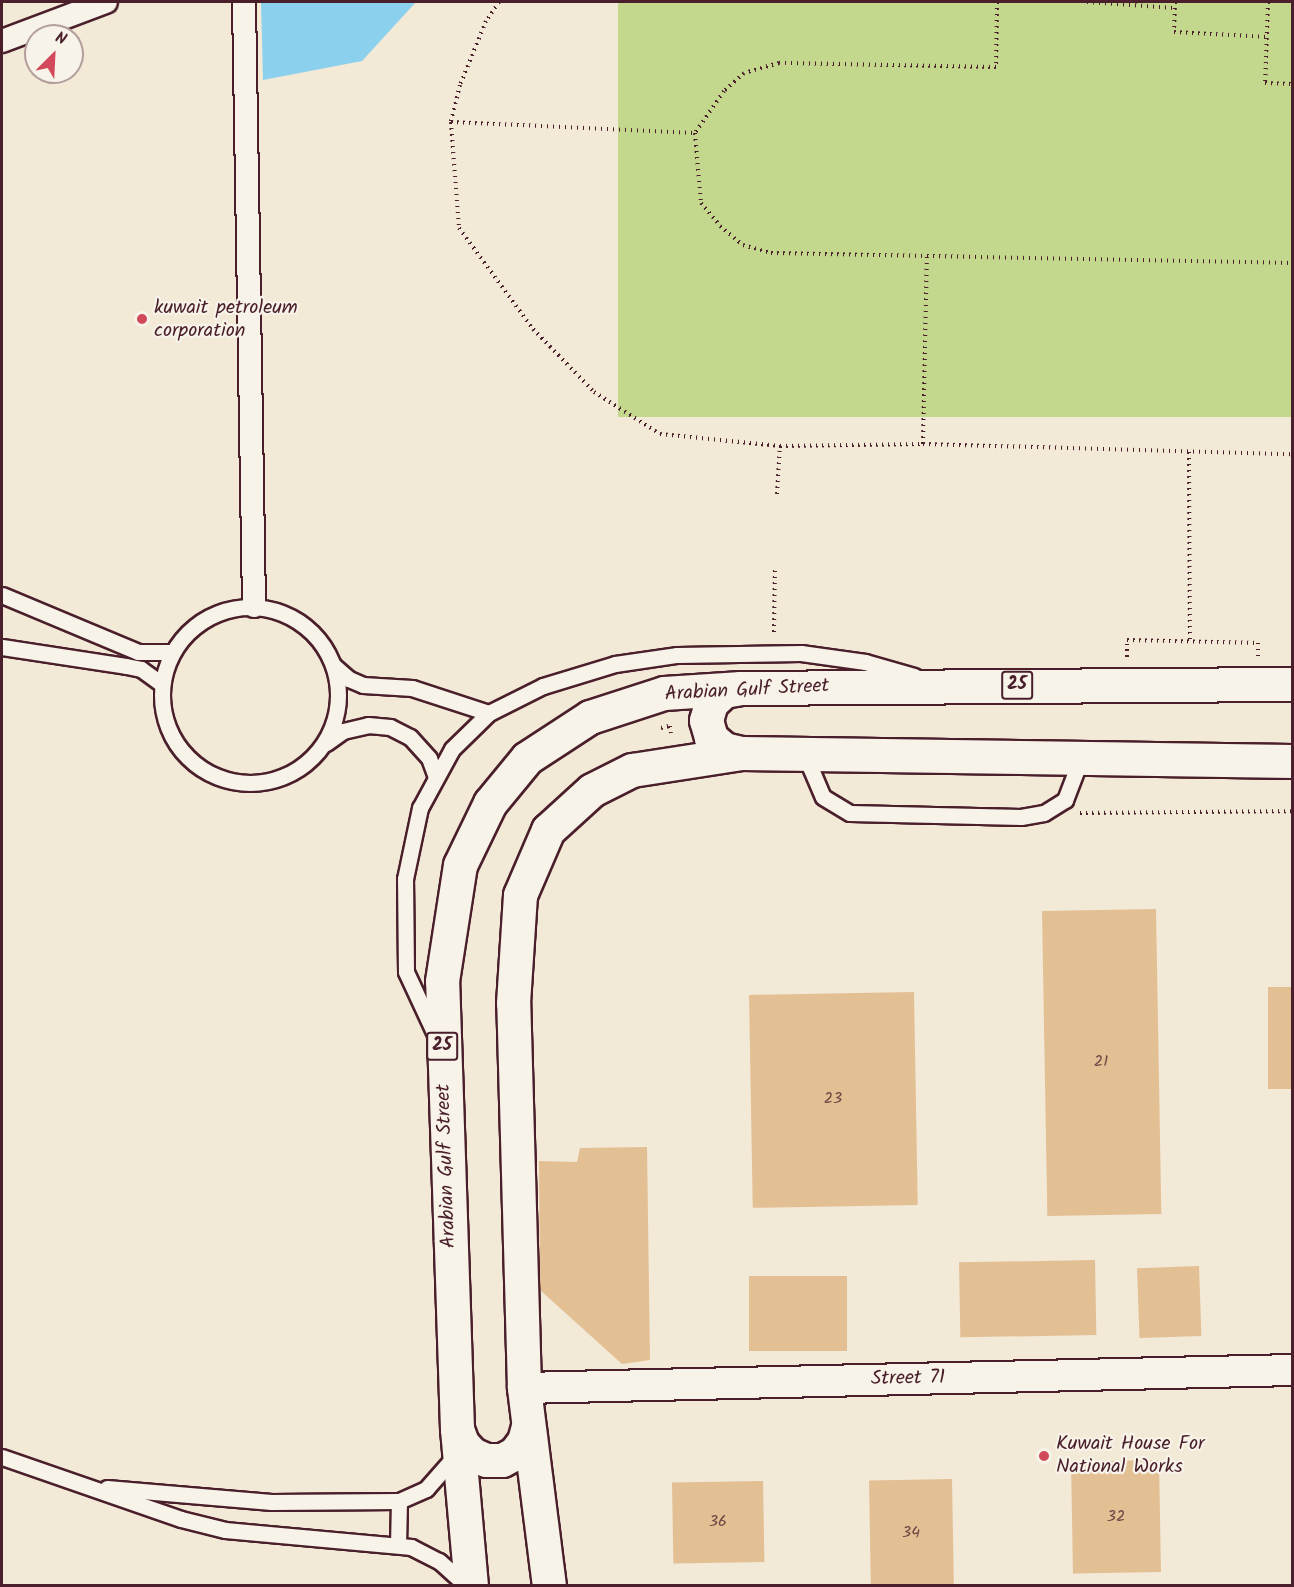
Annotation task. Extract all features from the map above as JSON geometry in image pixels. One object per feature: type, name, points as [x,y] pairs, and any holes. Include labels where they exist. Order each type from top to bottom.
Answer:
[{"type":"main road","name":"Arabian Gulf Street","points":[[471,1586],[458,1440],[442,1047],[442,981],[460,865],[474,830],[510,778],[548,741],[619,705],[664,693],[741,688],[1293,684]]},
{"type":"main road","points":[[741,688],[724,691],[711,703],[706,720],[711,738],[724,749],[742,753]]},
{"type":"main road","points":[[549,1586],[524,1388],[513,1003],[515,937],[527,870],[548,830],[592,790],[632,770],[742,753],[1293,762]]},
{"type":"main road","points":[[458,1440],[467,1449],[486,1460],[501,1460],[515,1453],[524,1441],[528,1426]]},
{"type":"street","points":[[2,41],[106,2]]},
{"type":"street","points":[[244,2],[254,606]]},
{"type":"street","name":"Street 71","points":[[524,1388],[1293,1370]]},
{"type":"lane","points":[[2,595],[138,652],[172,652]]},
{"type":"lane","points":[[324,745],[337,711],[339,693],[334,666],[322,642],[303,623],[280,611],[254,606],[229,609],[206,618],[187,632],[172,652],[162,684],[163,710],[171,736],[188,757],[209,773],[233,782],[259,783],[283,777],[306,764],[324,745],[343,731],[368,725],[390,727],[410,736],[429,758],[436,777]]},
{"type":"lane","points":[[2,647],[141,669],[162,684]]},
{"type":"lane","points":[[442,1047],[406,972],[405,879],[420,808],[452,749],[489,713],[543,686],[615,664],[677,656],[774,653],[865,662],[945,686]]},
{"type":"lane","points":[[334,666],[349,679],[363,685],[412,688],[489,713]]},
{"type":"lane","points":[[811,754],[815,784],[824,797],[850,813],[1021,817],[1044,813],[1065,800],[1081,758]]},
{"type":"lane","points":[[77,1484],[271,1502],[399,1501],[426,1489],[458,1440]]},
{"type":"lane","points":[[2,1457],[77,1484],[225,1530],[398,1545],[439,1561],[467,1586]]},
{"type":"lane","points":[[398,1545],[399,1501]]},
{"type":"path","points":[[499,2],[486,21],[460,85],[451,122],[459,228],[533,329],[594,392],[660,434],[780,446],[923,444],[1293,454]]},
{"type":"path","points":[[997,2],[996,67],[779,63],[744,73],[724,91],[695,133],[701,203],[743,245],[771,253],[927,254],[1293,263]]},
{"type":"path","points":[[1087,2],[1174,8]]},
{"type":"path","points":[[1175,2],[1174,32],[1268,37]]},
{"type":"path","points":[[1268,2],[1265,83],[1293,84]]},
{"type":"path","points":[[451,122],[695,133]]},
{"type":"path","points":[[923,444],[927,254]]},
{"type":"path","points":[[777,494],[780,446]]},
{"type":"path","points":[[1189,452],[1190,642]]},
{"type":"path","points":[[774,653],[775,570]]},
{"type":"path","points":[[1128,684],[1127,640],[1258,643],[1256,684]]},
{"type":"path","points":[[1044,813],[1293,811]]},
{"type":"green space","points":[[618,2],[1292,2],[1292,417],[618,417]]},
{"type":"water","points":[[261,2],[416,2],[362,61],[263,80]]},
{"type":"building","points":[[1156,909],[1161,1214],[1047,1216],[1042,911]]},
{"type":"building","points":[[1268,987],[1292,987],[1292,1089],[1268,1089]]},
{"type":"building","points":[[914,992],[918,1205],[753,1208],[749,995]]},
{"type":"building","points":[[647,1147],[650,1360],[622,1364],[540,1290],[539,1161],[577,1162],[580,1148]]},
{"type":"building","points":[[1095,1260],[1096,1335],[960,1337],[959,1262]]},
{"type":"building","points":[[1199,1266],[1201,1336],[1139,1338],[1137,1268]]},
{"type":"building","points":[[749,1276],[847,1276],[847,1351],[749,1351]]},
{"type":"building","points":[[1159,1460],[1161,1572],[1073,1574],[1071,1462]]},
{"type":"building","points":[[952,1479],[954,1586],[871,1586],[869,1480]]},
{"type":"building","points":[[763,1481],[764,1562],[673,1564],[672,1483]]},
{"type":"place","name":"kuwait petroleum corporation","points":[[142,319]]},
{"type":"place","name":"Kuwait House For National Works","points":[[1044,1456]]}]
